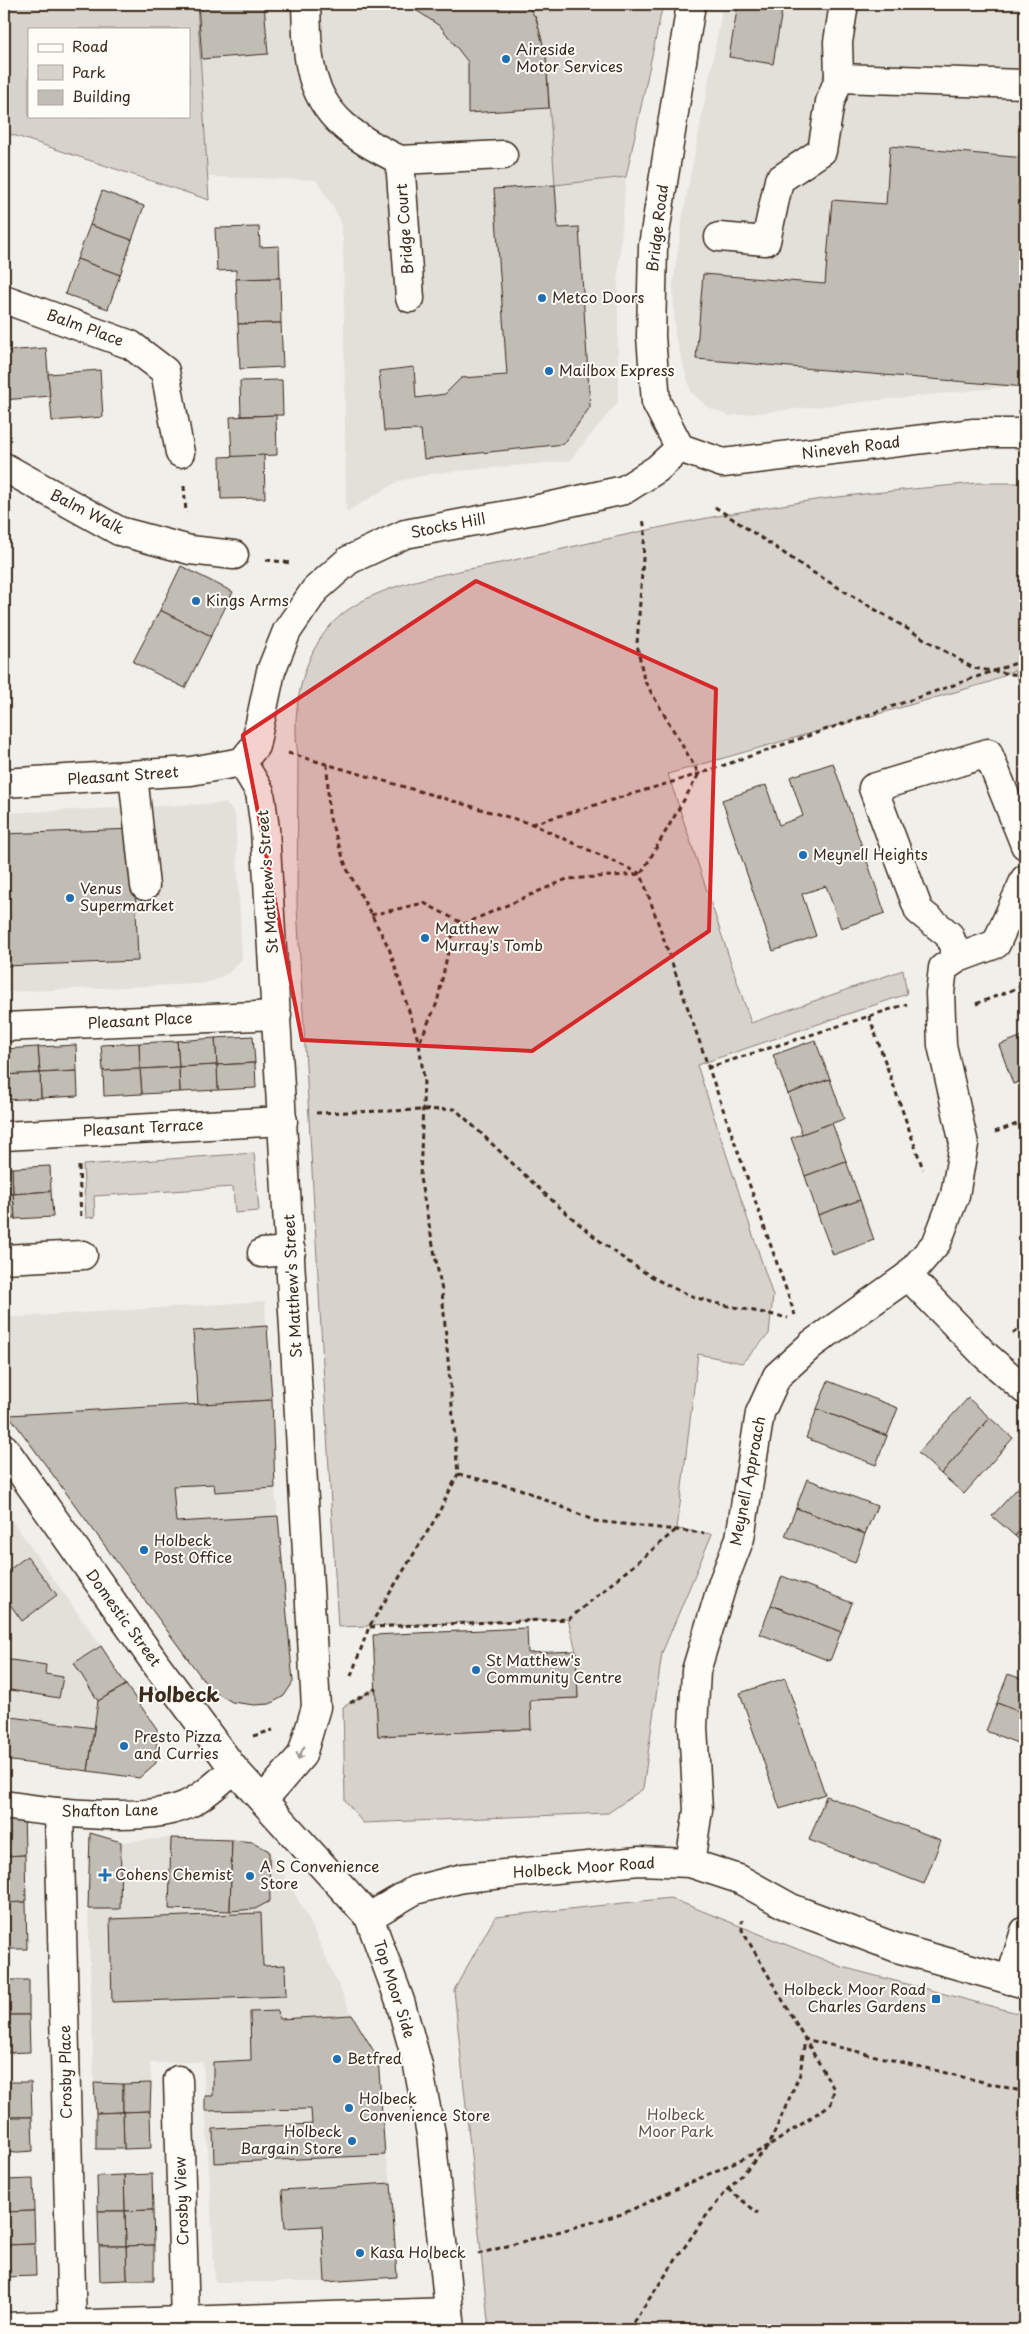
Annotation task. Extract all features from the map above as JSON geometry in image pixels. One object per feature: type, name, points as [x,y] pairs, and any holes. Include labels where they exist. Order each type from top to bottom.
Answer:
[{"type":"street","points":[[306,4],[311,68],[320,98],[336,119],[367,144],[400,160],[503,156]]},
{"type":"street","name":"Bridge Road","points":[[680,448],[656,402],[651,336],[653,246],[691,4]]},
{"type":"street","points":[[719,237],[766,241],[779,180],[822,151],[830,102],[839,78],[838,42],[844,4]]},
{"type":"street","points":[[839,78],[1025,84]]},
{"type":"street","name":"Bridge Court","points":[[400,160],[410,298]]},
{"type":"street","name":"Balm Place","points":[[4,299],[132,345],[165,371],[180,454]]},
{"type":"street","name":"Nineveh Road","points":[[680,448],[723,463],[974,433],[1025,433]]},
{"type":"street","name":"Stocks Hill","points":[[249,754],[270,671],[287,631],[315,590],[349,560],[405,534],[539,509],[624,490],[657,469],[680,448]]},
{"type":"street","name":"Balm Walk","points":[[4,467],[119,531],[190,550],[234,556]]},
{"type":"street","points":[[946,982],[949,935],[919,911],[873,788],[988,753],[1025,845]]},
{"type":"street","name":"Pleasant Street","points":[[4,783],[191,771],[249,754]]},
{"type":"street","name":"St Matthew's Street","points":[[249,754],[260,792],[266,829],[316,1707],[302,1755],[264,1800]]},
{"type":"street","points":[[133,774],[146,886]]},
{"type":"street","points":[[946,982],[996,944],[1025,879]]},
{"type":"street","name":"Meynell Approach","points":[[690,1863],[698,1810],[693,1727],[696,1670],[723,1582],[740,1538],[760,1413],[777,1376],[812,1344],[908,1276],[937,1242],[955,1195],[964,1144],[942,1045],[946,982]]},
{"type":"street","name":"Pleasant Place","points":[[4,1027],[277,1015]]},
{"type":"street","name":"Pleasant Terrace","points":[[4,1136],[283,1118]]},
{"type":"street","points":[[262,1253],[291,1252]]},
{"type":"street","points":[[4,1259],[83,1255]]},
{"type":"street","points":[[908,1276],[985,1355],[1025,1390]]},
{"type":"street","name":"Domestic Street","points":[[4,1448],[41,1504],[234,1769],[369,1917]]},
{"type":"street","name":"Shafton Lane","points":[[4,1805],[59,1813],[156,1813],[192,1803],[234,1769]]},
{"type":"street","name":"Crosby Place","points":[[59,1813],[72,2328]]},
{"type":"street","name":"Holbeck Moor Road","points":[[369,1917],[416,1890],[463,1878],[640,1861],[690,1863],[739,1879],[791,1908],[888,1945],[1018,1982]]},
{"type":"street","name":"Top Moor Side","points":[[369,1917],[400,2002],[418,2066],[431,2134],[450,2321]]},
{"type":"street","points":[[1018,1982],[1025,1931]]},
{"type":"street","name":"Crosby View","points":[[178,2080],[190,2324]]},
{"type":"street","points":[[4,2327],[72,2328],[190,2324],[450,2321]]},
{"type":"path","points":[[180,454],[190,550]]},
{"type":"path","points":[[715,507],[808,570],[973,668],[1025,676]]},
{"type":"path","points":[[644,521],[645,530],[637,644],[644,680],[699,774]]},
{"type":"path","points":[[234,556],[339,569]]},
{"type":"path","points":[[532,824],[699,774],[1025,660]]},
{"type":"path","points":[[249,754],[327,764],[532,824],[641,874],[796,1320],[692,1296],[644,1273],[576,1220],[455,1109],[283,1118]]},
{"type":"path","points":[[213,1741],[247,1738],[284,1726],[316,1707],[348,1683],[369,1627],[436,1516],[458,1474],[442,1291],[420,1178],[424,1080],[419,1043],[389,948],[346,869],[329,816],[327,764]]},
{"type":"path","points":[[641,874],[699,774]]},
{"type":"path","points":[[419,1043],[437,1004],[451,938],[464,924],[567,879],[641,874]]},
{"type":"path","points":[[371,915],[424,904],[464,924]]},
{"type":"path","points":[[707,1068],[869,1016],[946,982],[960,1010],[1025,985]]},
{"type":"path","points":[[869,1016],[932,1196],[949,1211]]},
{"type":"path","points":[[77,1132],[83,1255]]},
{"type":"path","points":[[458,1474],[520,1489],[595,1520],[740,1538]]},
{"type":"path","points":[[369,1627],[569,1619],[676,1530]]},
{"type":"path","points":[[445,2263],[622,2214],[768,2148],[831,2104],[834,2089],[742,1930],[739,1879]]},
{"type":"path","points":[[805,2039],[1025,2092]]},
{"type":"path","points":[[628,2330],[703,2220],[728,2189],[768,2148],[800,2074],[805,2039]]},
{"type":"path","points":[[728,2189],[758,2213]]},
{"type":"highlighted area","points":[[476,581],[716,689],[709,931],[532,1051],[302,1040],[243,735]]},
{"type":"shaded area","points":[[197,4],[663,4],[626,177],[618,278],[618,402],[569,461],[437,473],[399,481],[346,512],[343,240],[339,217],[316,180],[208,177]]},
{"type":"shaded area","points":[[722,4],[1025,4],[1025,385],[729,416],[707,407],[691,392],[675,336],[673,284],[684,209]]},
{"type":"shaded area","points":[[225,803],[235,813],[242,959],[229,973],[213,981],[198,984],[4,992],[4,813]]},
{"type":"shaded area","points":[[265,1301],[275,1488],[293,1682],[284,1696],[270,1704],[254,1705],[232,1702],[210,1689],[4,1407],[4,1318]]},
{"type":"shaded area","points":[[4,1509],[157,1729],[88,1771],[4,1760]]},
{"type":"shaded area","points":[[90,1833],[121,1842],[171,1838],[253,1842],[269,1851],[306,1913],[352,2015],[378,2058],[385,2155],[391,2183],[397,2277],[325,2282],[215,2282],[203,2062],[150,2063],[151,2083],[94,2083],[88,1909]]},
{"type":"green space","points":[[4,4],[197,4],[209,200],[4,132]]},
{"type":"green space","points":[[526,4],[663,4],[626,177],[555,185],[546,56],[536,18]]},
{"type":"green space","points":[[977,483],[1025,483],[1025,696],[1014,670],[990,682],[668,774],[751,1023],[903,970],[907,994],[697,1065],[773,1296],[769,1334],[742,1363],[698,1354],[677,1529],[712,1534],[662,1653],[643,1789],[608,1813],[363,1823],[345,1800],[343,1707],[376,1688],[378,1736],[530,1729],[530,1700],[578,1698],[576,1651],[568,1619],[338,1627],[297,907],[298,755],[296,717],[303,677],[310,658],[319,640],[345,612],[381,592],[424,579],[718,516],[835,497]]},
{"type":"green space","points":[[254,1153],[259,1211],[235,1213],[233,1187],[94,1196],[95,1217],[86,1218],[83,1165]]},
{"type":"green space","name":"Holbeck Moor Park","points":[[670,1898],[842,1967],[1025,2015],[1025,2330],[489,2330],[454,1990],[495,1917]]},
{"type":"building","points":[[198,4],[264,4],[268,54],[202,59]]},
{"type":"building","points":[[334,4],[383,4],[334,7]]},
{"type":"building","name":"Aireside Motor Services","points":[[400,4],[526,4],[536,18],[546,56],[549,108],[468,113],[468,62],[441,27],[419,12]]},
{"type":"building","points":[[738,4],[783,4],[773,64],[729,57]]},
{"type":"building","points":[[890,146],[1025,158],[1025,387],[696,359],[703,274],[825,284],[832,200],[886,204]]},
{"type":"building","name":"Metco Doors","points":[[555,185],[558,228],[579,227],[590,407],[564,444],[424,459],[421,430],[384,431],[379,371],[414,367],[416,398],[445,394],[461,378],[507,375],[494,189]]},
{"type":"building","points":[[102,191],[144,206],[132,240],[90,225]]},
{"type":"building","points":[[90,225],[132,240],[120,275],[77,259]]},
{"type":"building","points":[[259,227],[260,247],[279,246],[280,278],[236,279],[236,270],[217,271],[215,228]]},
{"type":"building","points":[[77,259],[120,275],[108,309],[65,294]]},
{"type":"building","points":[[280,278],[281,323],[238,324],[236,279]]},
{"type":"building","points":[[281,323],[283,367],[240,369],[238,324]]},
{"type":"building","points":[[46,348],[50,396],[4,400],[4,351]]},
{"type":"building","points":[[100,370],[103,417],[52,421],[48,374]]},
{"type":"building","points":[[282,380],[283,415],[241,416],[240,381]]},
{"type":"building","points":[[276,415],[277,455],[232,457],[230,417]]},
{"type":"building","points":[[264,455],[265,498],[221,499],[220,457]]},
{"type":"building","name":"Kings Arms","points":[[181,566],[233,592],[211,636],[160,610]]},
{"type":"building","points":[[160,610],[211,636],[185,688],[133,662]]},
{"type":"building","name":"Meynell Heights","points":[[833,763],[885,913],[841,928],[826,886],[802,894],[816,936],[773,951],[722,800],[766,785],[779,825],[803,816],[790,777]]},
{"type":"building","name":"Venus Supermarket","points":[[133,829],[138,961],[4,966],[4,834]]},
{"type":"building","points":[[1025,1035],[1025,1080],[1013,1084],[999,1045]]},
{"type":"building","points":[[253,1036],[255,1063],[217,1065],[215,1038]]},
{"type":"building","points":[[215,1038],[217,1065],[179,1067],[177,1041]]},
{"type":"building","points":[[815,1040],[830,1079],[788,1094],[773,1055]]},
{"type":"building","points":[[177,1041],[179,1067],[140,1069],[139,1043]]},
{"type":"building","points":[[139,1043],[140,1069],[103,1071],[101,1045]]},
{"type":"building","points":[[76,1045],[77,1071],[40,1073],[38,1047]]},
{"type":"building","points":[[38,1047],[40,1073],[4,1075],[4,1049]]},
{"type":"building","points":[[255,1063],[256,1088],[218,1090],[217,1065]]},
{"type":"building","points":[[217,1065],[218,1090],[180,1092],[179,1067]]},
{"type":"building","points":[[179,1067],[180,1092],[142,1094],[140,1069]]},
{"type":"building","points":[[140,1069],[142,1094],[104,1096],[103,1071]]},
{"type":"building","points":[[77,1071],[78,1096],[41,1098],[40,1073]]},
{"type":"building","points":[[40,1073],[41,1098],[4,1100],[4,1075]]},
{"type":"building","points":[[830,1079],[844,1119],[802,1134],[788,1094]]},
{"type":"building","points":[[832,1123],[846,1161],[805,1176],[791,1138]]},
{"type":"building","points":[[846,1161],[860,1200],[818,1215],[805,1176]]},
{"type":"building","points":[[50,1166],[51,1191],[13,1194],[12,1168]]},
{"type":"building","points":[[4,1168],[12,1168],[13,1194],[4,1194]]},
{"type":"building","points":[[51,1191],[53,1217],[15,1219],[13,1194]]},
{"type":"building","points":[[4,1194],[13,1194],[15,1219],[4,1219]]},
{"type":"building","points":[[860,1200],[874,1240],[833,1255],[818,1215]]},
{"type":"building","points":[[267,1326],[272,1400],[198,1405],[193,1331]]},
{"type":"building","points":[[828,1381],[898,1408],[887,1436],[817,1409]]},
{"type":"building","points":[[968,1398],[990,1418],[941,1474],[918,1453]]},
{"type":"building","points":[[272,1400],[275,1488],[215,1492],[214,1484],[173,1486],[176,1522],[278,1516],[293,1682],[284,1696],[270,1704],[254,1705],[232,1702],[210,1689],[9,1415]]},
{"type":"building","points":[[817,1409],[887,1436],[876,1465],[806,1438]]},
{"type":"building","points":[[990,1418],[1013,1438],[964,1494],[941,1474]]},
{"type":"building","points":[[807,1479],[877,1506],[865,1534],[796,1508]]},
{"type":"building","points":[[1025,1480],[1025,1525],[1015,1536],[992,1516]]},
{"type":"building","points":[[796,1508],[865,1534],[855,1563],[785,1536]]},
{"type":"building","points":[[1025,1525],[1025,1545],[1015,1536]]},
{"type":"building","points":[[27,1556],[57,1595],[22,1621],[4,1596],[4,1574]]},
{"type":"building","points":[[782,1576],[852,1603],[841,1632],[771,1605]]},
{"type":"building","points":[[771,1605],[841,1632],[830,1661],[760,1634]]},
{"type":"building","points":[[1025,1615],[1025,1638],[1018,1635]]},
{"type":"building","name":"St Matthew's Community Centre","points":[[527,1628],[528,1653],[576,1651],[578,1698],[530,1700],[531,1729],[378,1736],[373,1635]]},
{"type":"building","points":[[101,1646],[126,1685],[98,1701],[74,1663]]},
{"type":"building","points":[[4,1659],[46,1665],[45,1674],[63,1677],[59,1698],[4,1689]]},
{"type":"building","points":[[1008,1674],[1025,1680],[1025,1714],[997,1703]]},
{"type":"building","points":[[785,1678],[825,1794],[780,1809],[740,1693]]},
{"type":"building","name":"Presto Pizza and Curries","points":[[126,1685],[157,1729],[156,1763],[139,1778],[88,1771],[98,1701]]},
{"type":"building","points":[[997,1703],[1025,1714],[1025,1746],[986,1731]]},
{"type":"building","points":[[4,1716],[94,1728],[88,1771],[4,1760]]},
{"type":"building","points":[[826,1796],[941,1840],[924,1884],[809,1840]]},
{"type":"building","points":[[24,1808],[25,1855],[4,1856],[4,1809]]},
{"type":"building","name":"Cohens Chemist","points":[[90,1833],[121,1842],[120,1909],[88,1909]]},
{"type":"building","points":[[171,1838],[232,1840],[230,1911],[169,1909]]},
{"type":"building","name":"A S Convenience Store","points":[[232,1840],[253,1842],[269,1851],[270,1901],[255,1909],[230,1911]]},
{"type":"building","points":[[25,1855],[26,1902],[4,1903],[4,1856]]},
{"type":"building","points":[[26,1902],[27,1949],[4,1949],[4,1903]]},
{"type":"building","points":[[261,1913],[263,1966],[285,1965],[286,1996],[112,2002],[110,1919]]},
{"type":"building","points":[[4,1980],[29,1980],[29,2015],[4,2015]]},
{"type":"building","points":[[278,2011],[279,2019],[352,2015],[378,2058],[385,2155],[214,2163],[213,2129],[312,2124],[311,2109],[205,2111],[205,2096],[213,2096],[213,2062],[251,2060],[250,2012]]},
{"type":"building","points":[[4,2015],[29,2015],[30,2052],[4,2053]]},
{"type":"building","points":[[4,2082],[31,2082],[32,2117],[4,2117]]},
{"type":"building","points":[[94,2083],[123,2084],[123,2112],[96,2113]]},
{"type":"building","points":[[151,2083],[150,2111],[123,2112],[123,2084]]},
{"type":"building","points":[[150,2111],[151,2148],[124,2149],[123,2112]]},
{"type":"building","points":[[123,2112],[124,2149],[96,2149],[96,2113]]},
{"type":"building","points":[[4,2117],[32,2117],[33,2151],[4,2153]]},
{"type":"building","points":[[152,2174],[153,2210],[125,2211],[124,2175]]},
{"type":"building","points":[[124,2175],[125,2211],[98,2211],[97,2176]]},
{"type":"building","points":[[33,2179],[34,2211],[4,2212],[4,2180]]},
{"type":"building","name":"Kasa Holbeck","points":[[391,2183],[397,2277],[325,2282],[322,2226],[285,2228],[282,2190]]},
{"type":"building","points":[[153,2210],[154,2245],[126,2246],[125,2211]]},
{"type":"building","points":[[34,2211],[35,2244],[5,2245],[4,2212]]},
{"type":"building","points":[[98,2211],[125,2211],[126,2246],[99,2246]]},
{"type":"building","points":[[35,2244],[36,2276],[6,2277],[5,2245]]},
{"type":"building","points":[[154,2245],[154,2280],[127,2280],[126,2246]]},
{"type":"building","points":[[99,2246],[126,2246],[127,2280],[100,2281]]},
{"type":"place","name":"Aireside Motor Services","points":[[506,59]]},
{"type":"place","name":"Metco Doors","points":[[542,298]]},
{"type":"place","name":"Mailbox Express","points":[[549,371]]},
{"type":"place","name":"Kings Arms","points":[[196,601]]},
{"type":"place","name":"Meynell Heights","points":[[803,855]]},
{"type":"place","name":"Venus Supermarket","points":[[70,898]]},
{"type":"place","name":"Matthew Murray's Tomb","points":[[425,938]]},
{"type":"place","name":"Holbeck Post Office","points":[[144,1550]]},
{"type":"place","name":"St Matthew's Community Centre","points":[[476,1670]]},
{"type":"place","name":"Presto Pizza and Curries","points":[[124,1746]]},
{"type":"place","name":"Cohens Chemist","points":[[105,1875]]},
{"type":"place","name":"A S Convenience Store","points":[[250,1876]]},
{"type":"place","name":"Holbeck Moor Road Charles Gardens","points":[[936,1999]]},
{"type":"place","name":"Betfred","points":[[337,2059]]},
{"type":"place","name":"Holbeck Convenience Store","points":[[349,2108]]},
{"type":"place","name":"Holbeck Bargain Store","points":[[352,2141]]},
{"type":"place","name":"Kasa Holbeck","points":[[360,2253]]},
{"type":"district","name":"Holbeck","points":[[179,1695]]}]
